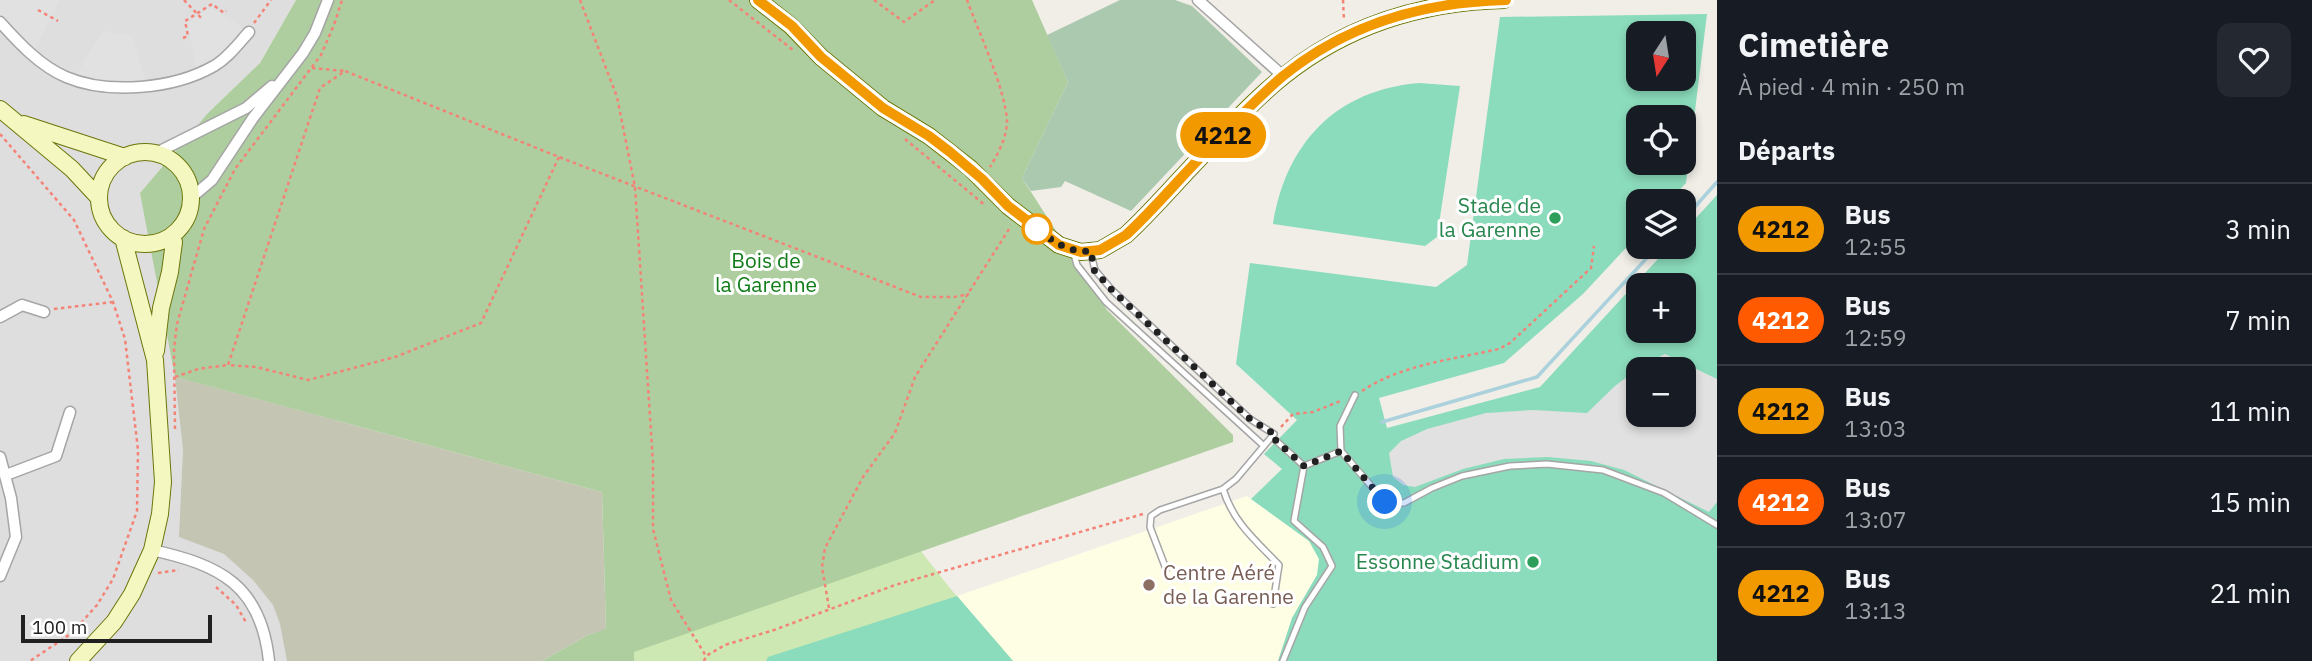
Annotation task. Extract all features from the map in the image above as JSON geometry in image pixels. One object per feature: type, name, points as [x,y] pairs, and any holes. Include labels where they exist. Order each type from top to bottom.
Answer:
[{"type":"street","points":[[192,197],[212,180],[253,118],[293,68],[315,33],[328,0]]},
{"type":"street","points":[[758,0],[792,26],[821,57],[883,108],[929,136],[1059,245],[1073,250],[1095,251],[1118,241],[1137,224],[1283,76],[1305,60],[1346,36],[1386,19],[1460,3],[1504,0]]},
{"type":"street","points":[[1198,0],[1283,76]]},
{"type":"street","points":[[0,22],[32,55],[64,77],[94,85],[129,88],[165,82],[213,67],[234,49],[248,32]]},
{"type":"street","points":[[156,153],[246,108],[293,68]]},
{"type":"street","points":[[0,109],[72,169],[99,198],[105,222],[123,239],[147,244],[171,237],[187,220],[192,197],[189,182],[181,169],[170,159],[146,152],[125,157],[114,164],[106,174],[99,198]]},
{"type":"street","points":[[16,121],[125,157]]},
{"type":"street","points":[[78,661],[114,622],[141,578],[152,550],[160,514],[163,482],[155,360],[161,308],[174,242],[171,237]]},
{"type":"street","points":[[123,239],[155,360]]},
{"type":"street","points":[[0,317],[22,305],[44,312]]},
{"type":"street","points":[[6,475],[56,456],[70,412]]},
{"type":"street","points":[[0,457],[6,475],[16,537],[0,575]]},
{"type":"street","points":[[152,550],[198,562],[222,574],[239,589],[262,624],[269,661]]},
{"type":"lane","points":[[1073,250],[1077,265],[1106,302],[1264,446]]},
{"type":"lane","points":[[1095,251],[1094,270],[1112,290],[1304,466]]},
{"type":"lane","points":[[1355,395],[1340,426],[1341,451],[1385,502],[1404,503],[1462,476],[1510,466],[1547,464],[1603,470],[1664,493],[1717,525]]},
{"type":"lane","points":[[1166,569],[1150,527],[1151,516],[1160,510],[1223,488],[1236,479],[1273,435]]},
{"type":"lane","points":[[1304,466],[1341,451]]},
{"type":"lane","points":[[1283,661],[1305,607],[1332,566],[1323,547],[1294,521],[1304,466]]},
{"type":"lane","points":[[1223,488],[1228,508],[1237,522],[1279,565],[1273,604]]},
{"type":"path","points":[[184,0],[203,20]]},
{"type":"path","points":[[248,32],[271,0]]},
{"type":"path","points":[[175,435],[174,348],[177,324],[204,229],[235,169],[321,55],[342,0]]},
{"type":"path","points":[[580,0],[617,97],[635,187],[653,463],[653,529],[671,600],[706,656]]},
{"type":"path","points":[[874,0],[904,22],[935,0]]},
{"type":"path","points":[[967,0],[1003,97],[1007,124],[999,153],[982,179]]},
{"type":"path","points":[[1343,0],[1346,36]]},
{"type":"path","points":[[183,38],[188,36],[185,21],[195,13],[212,4],[224,13],[226,11]]},
{"type":"path","points":[[38,10],[58,21]]},
{"type":"path","points":[[312,68],[345,71],[921,298],[969,295]]},
{"type":"path","points":[[228,365],[320,88],[345,71]]},
{"type":"path","points":[[0,134],[74,220],[113,302],[125,339],[138,450],[137,510],[113,579],[97,605],[72,633],[30,661]]},
{"type":"path","points":[[0,139],[9,143]]},
{"type":"path","points":[[175,377],[198,369],[228,365],[256,368],[308,380],[395,357],[481,323],[559,157]]},
{"type":"path","points":[[829,609],[822,567],[825,548],[863,477],[895,433],[915,377],[1020,215]]},
{"type":"path","points":[[1273,435],[1293,414],[1313,412],[1355,395],[1377,381],[1422,367],[1499,349],[1510,343],[1591,268],[1594,246]]},
{"type":"path","points":[[44,312],[50,309],[113,302]]},
{"type":"path","points":[[704,661],[706,656],[725,645],[895,584],[1160,510]]},
{"type":"path","points":[[141,578],[181,569]]},
{"type":"path","points":[[214,584],[236,605],[249,628]]},
{"type":"shaded area","points":[[0,0],[296,0],[260,63],[208,113],[140,193],[542,661],[0,661]]},
{"type":"shaded area","points":[[0,0],[60,0],[32,55],[0,22]]},
{"type":"shaded area","points":[[1120,0],[1175,0],[1192,6],[1262,72],[1131,211],[1065,181],[1061,187],[1031,191],[1022,178],[1068,82],[1047,35]]},
{"type":"shaded area","points":[[210,7],[249,32],[234,49],[197,73],[188,23]]},
{"type":"shaded area","points":[[103,31],[132,35],[147,86],[73,80]]},
{"type":"shaded area","points":[[1696,369],[1717,379],[1717,502],[1709,512],[1624,470],[1591,461],[1548,457],[1504,459],[1463,469],[1415,487],[1403,485],[1393,477],[1389,453],[1401,441],[1427,429],[1486,413],[1533,410],[1587,413],[1626,378],[1626,427],[1696,427]]},
{"type":"shaded area","points":[[175,377],[602,492],[606,630],[588,635],[542,661],[287,661],[280,624],[273,605],[253,580],[224,554],[179,537],[183,450]]},
{"type":"shaded area","name":"Centre Aéré de la Garenne","points":[[1247,496],[1309,541],[1319,559],[1317,575],[1292,618],[1278,661],[1013,661],[957,596]]},
{"type":"green space","name":"Bois de la Garenne","points":[[296,0],[1032,0],[1068,82],[1022,178],[1107,310],[1233,435],[1233,442],[634,652],[634,661],[542,661],[588,635],[606,629],[602,492],[175,377],[140,193],[208,113],[260,63]]},
{"type":"green space","points":[[1707,14],[1696,105],[1626,105],[1626,175],[1687,175],[1686,183],[1680,189],[1626,189],[1626,248],[1583,294],[1504,363],[1379,398],[1387,428],[1540,387],[1626,294],[1626,343],[1696,343],[1696,273],[1645,273],[1658,259],[1696,259],[1696,218],[1717,195],[1717,661],[1278,661],[1292,618],[1317,575],[1319,559],[1309,541],[1251,499],[1282,469],[1264,454],[1297,420],[1236,364],[1250,263],[1436,287],[1467,265],[1500,17]]},
{"type":"green space","points":[[1419,83],[1460,86],[1437,237],[1425,246],[1273,224],[1290,169],[1303,146],[1320,126],[1340,109],[1363,97],[1389,88]]},
{"type":"green space","points":[[920,550],[1013,661],[634,661],[633,652]]},
{"type":"green space","points":[[957,596],[1013,661],[766,661],[768,657]]},
{"type":"waterway","points":[[1696,206],[1717,182]]},
{"type":"waterway","points":[[1382,422],[1537,377],[1646,259]]},
{"type":"bus line","name":"4212","points":[[758,0],[792,26],[821,57],[883,108],[929,136],[970,168],[1008,206],[1059,245],[1081,252],[1100,250],[1126,235],[1268,89],[1325,48],[1346,36],[1406,13],[1450,4],[1506,0]]},
{"type":"place","name":"Stade de la Garenne","points":[[1555,218]]},
{"type":"place","name":"Essonne Stadium","points":[[1533,562]]},
{"type":"place","name":"Centre Aéré de la Garenne","points":[[1149,585]]},
{"type":"route","points":[[1037,229],[1034,226],[1059,245],[1081,252],[1091,251],[1094,270],[1112,290],[1250,419],[1274,434],[1272,437],[1304,466],[1341,451],[1385,502]]}]
